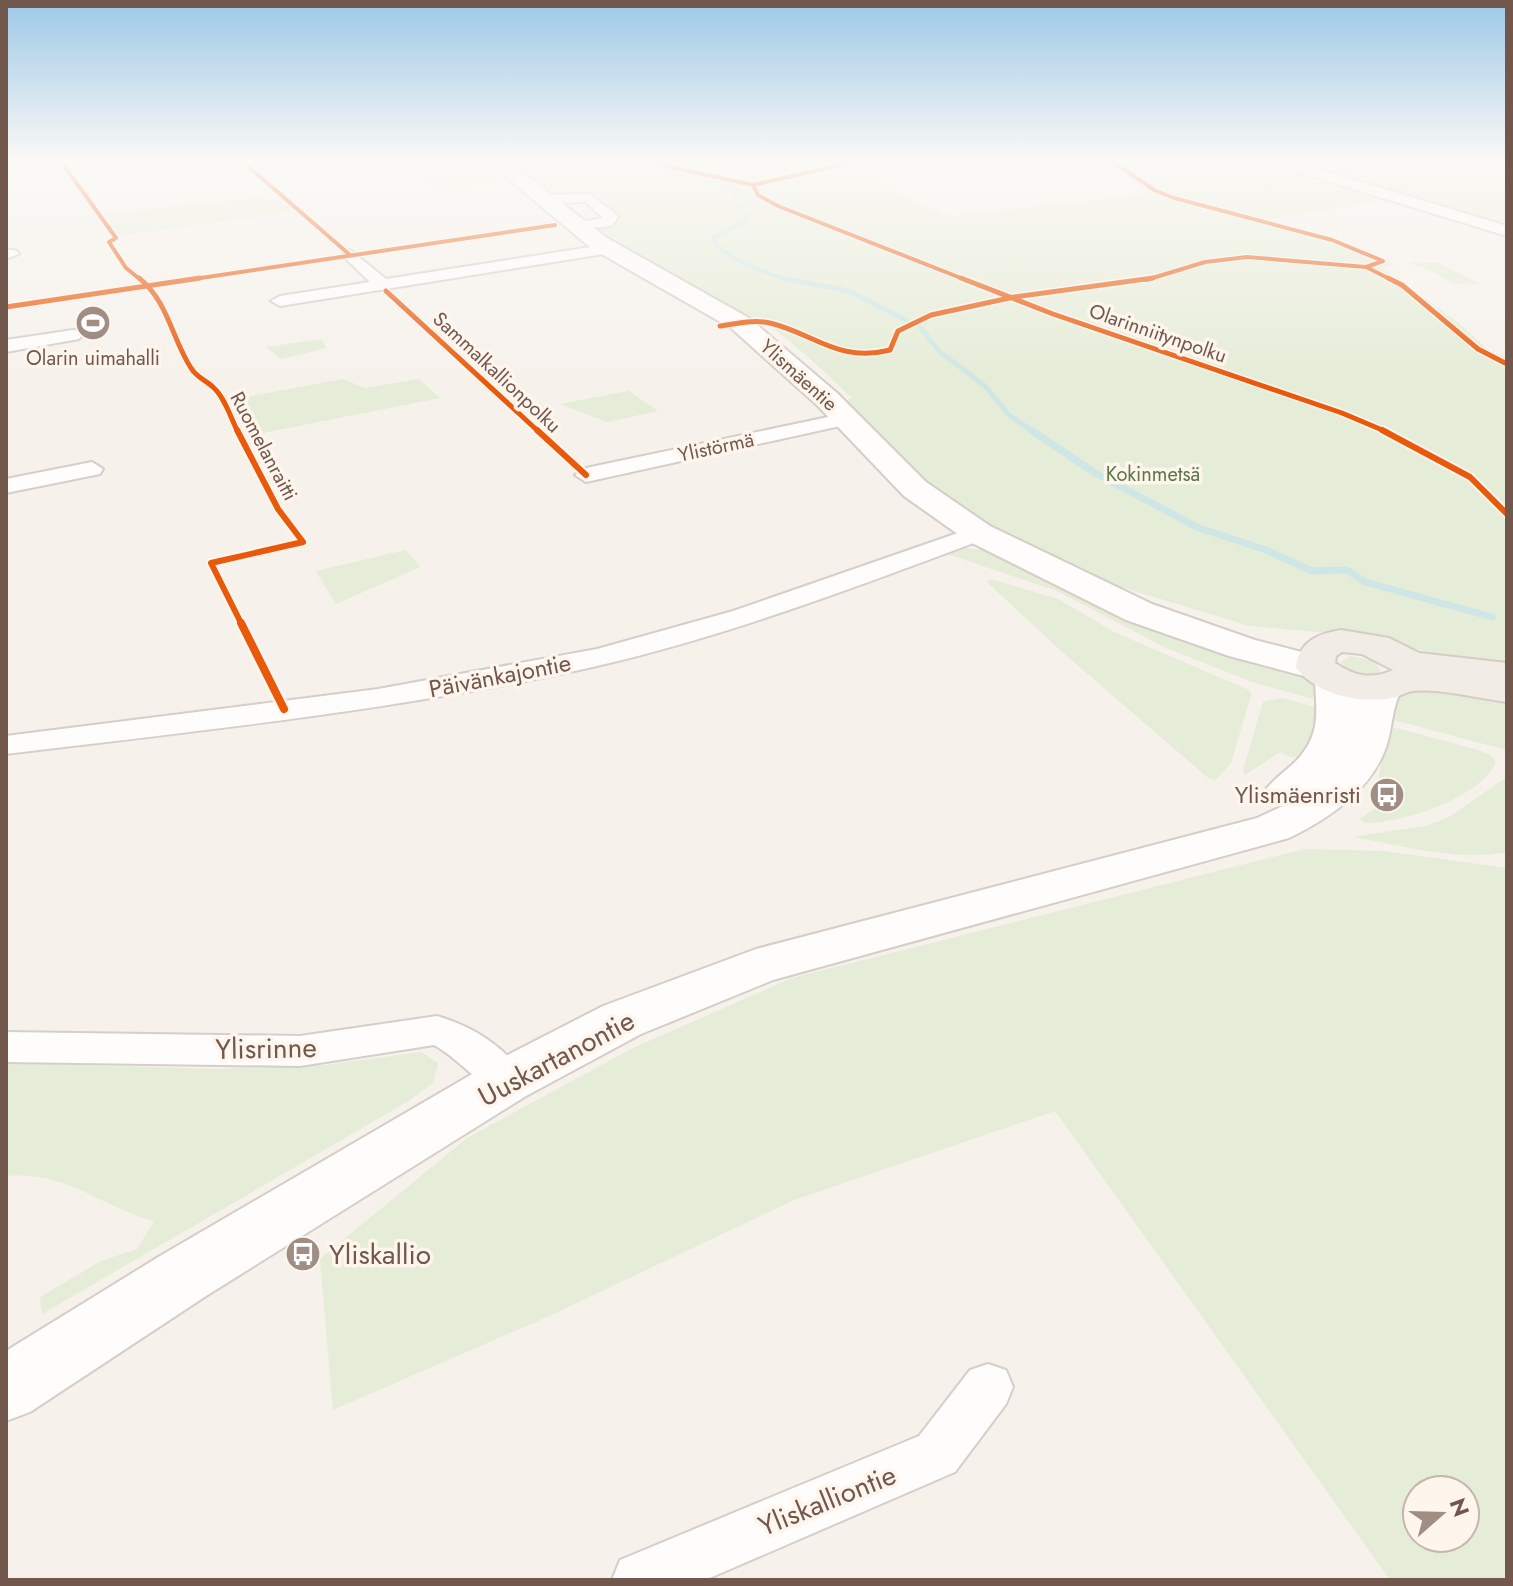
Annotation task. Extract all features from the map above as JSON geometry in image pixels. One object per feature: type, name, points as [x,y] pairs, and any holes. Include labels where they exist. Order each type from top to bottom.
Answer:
[{"type":"main road","name":"Ylismäentie","points":[[586,234],[740,323],[787,362],[915,489],[978,533],[1139,612],[1242,648],[1330,662]]},
{"type":"main road","points":[[1330,662],[1366,689],[1398,676],[1507,675]]},
{"type":"main road","name":"Uuskartanontie","points":[[1163,856],[1211,830],[1262,808],[1307,776],[1327,749],[1339,718],[1339,693],[1330,662]]},
{"type":"main road","points":[[1398,676],[1507,690]]},
{"type":"main road","name":"Uuskartanontie","points":[[6,1389],[183,1276],[506,1081],[622,1020],[756,967],[1163,856],[1241,841],[1293,821],[1314,809],[1361,757],[1370,731],[1372,703],[1398,676]]},
{"type":"street","points":[[280,301],[610,249]]},
{"type":"street","points":[[350,255],[383,285]]},
{"type":"street","points":[[6,346],[73,335]]},
{"type":"street","name":"Ylistörmä","points":[[586,475],[847,419]]},
{"type":"street","points":[[6,486],[92,469]]},
{"type":"street","name":"Päivänkajontie","points":[[6,745],[413,692],[539,670],[679,635],[978,533]]},
{"type":"street","name":"Ylisrinne","points":[[6,1047],[300,1051],[437,1030],[458,1038],[483,1056],[506,1081]]},
{"type":"street","name":"Yliskalliontie","points":[[640,1580],[937,1454],[988,1387]]},
{"type":"green space","name":"Kokinmetsä","points":[[597,234],[1313,234],[1364,249],[1394,265],[1382,267],[1459,323],[1487,349],[1507,358],[1507,665],[1435,654],[1361,636],[1250,626],[1118,586],[1046,557],[948,502],[914,473],[846,401],[852,398],[772,328]]},
{"type":"green space","points":[[1407,262],[1438,263],[1483,285],[1453,284],[1432,271]]},
{"type":"green space","points":[[321,339],[327,348],[281,359],[266,347]]},
{"type":"green space","points":[[343,379],[365,388],[419,379],[440,398],[253,435],[230,400]]},
{"type":"green space","points":[[629,391],[658,411],[607,422],[560,404]]},
{"type":"green space","points":[[965,548],[992,551],[1299,671],[1317,690],[1321,701],[1255,683],[1166,648],[1057,591],[947,554]]},
{"type":"green space","points":[[406,550],[420,567],[336,604],[316,571]]},
{"type":"green space","points":[[991,579],[1058,599],[1116,633],[1249,690],[1251,695],[1231,763],[1215,781],[1207,777],[1060,650],[987,582]]},
{"type":"green space","points":[[1350,656],[1375,661],[1380,671],[1370,675],[1353,673],[1341,662]]},
{"type":"green space","points":[[1434,689],[1507,698],[1507,750],[1390,719],[1393,701],[1402,694]]},
{"type":"green space","points":[[1282,698],[1325,710],[1314,745],[1293,758],[1280,752],[1245,775],[1243,770],[1263,702]]},
{"type":"green space","points":[[1388,726],[1475,749],[1489,754],[1496,762],[1474,787],[1457,798],[1398,819],[1364,823],[1360,819],[1393,796],[1378,780]]},
{"type":"green space","points":[[1507,777],[1507,852],[1449,854],[1352,837],[1426,826],[1449,817]]},
{"type":"green space","points":[[1305,849],[1384,851],[1507,868],[1507,1580],[1390,1580],[1055,1111],[794,1200],[547,1317],[333,1410],[320,1259],[467,1138],[631,1049],[792,978]]},
{"type":"green space","points":[[421,1052],[438,1063],[433,1083],[407,1102],[42,1314],[40,1297],[101,1261],[137,1249],[154,1221],[66,1184],[28,1176],[6,1176],[6,1063],[217,1069],[326,1065]]},
{"type":"waterway","points":[[721,234],[712,239],[728,254],[782,278]]},
{"type":"waterway","points":[[782,278],[849,291],[906,320]]},
{"type":"waterway","points":[[782,278],[787,280]]},
{"type":"waterway","points":[[920,327],[939,351],[985,386],[1009,415],[1034,432]]},
{"type":"waterway","points":[[1031,430],[1095,473],[1199,528],[1266,550],[1312,571],[1347,570],[1365,582],[1492,617]]},
{"type":"cycle path","name":"Ruomelanraitti","points":[[113,234],[116,238],[109,242],[126,268],[149,286],[172,324],[178,348],[195,375],[216,389],[278,509],[303,542],[211,563],[284,709]]},
{"type":"cycle path","points":[[326,234],[350,255]]},
{"type":"cycle path","points":[[6,307],[495,234]]},
{"type":"cycle path","name":"Olarinniitynpolku","points":[[849,234],[1053,314],[1342,413],[1395,435],[1470,477],[1507,514]]},
{"type":"cycle path","name":"Olarinniitynpolku","points":[[720,326],[768,322],[843,352],[874,354],[890,350],[898,331],[931,315],[1014,297],[1143,281],[1205,262],[1247,257],[1366,267],[1383,261],[1310,234]]},
{"type":"cycle path","points":[[1366,267],[1402,285],[1478,349],[1507,364]]},
{"type":"cycle path","name":"Sammalkallionpolku","points":[[386,291],[586,475]]},
{"type":"place","name":"Olarin uimahalli","points":[[93,323]]},
{"type":"place","name":"Ylismäenristi","points":[[1387,795]]},
{"type":"place","name":"Yliskallio","points":[[303,1254]]}]
